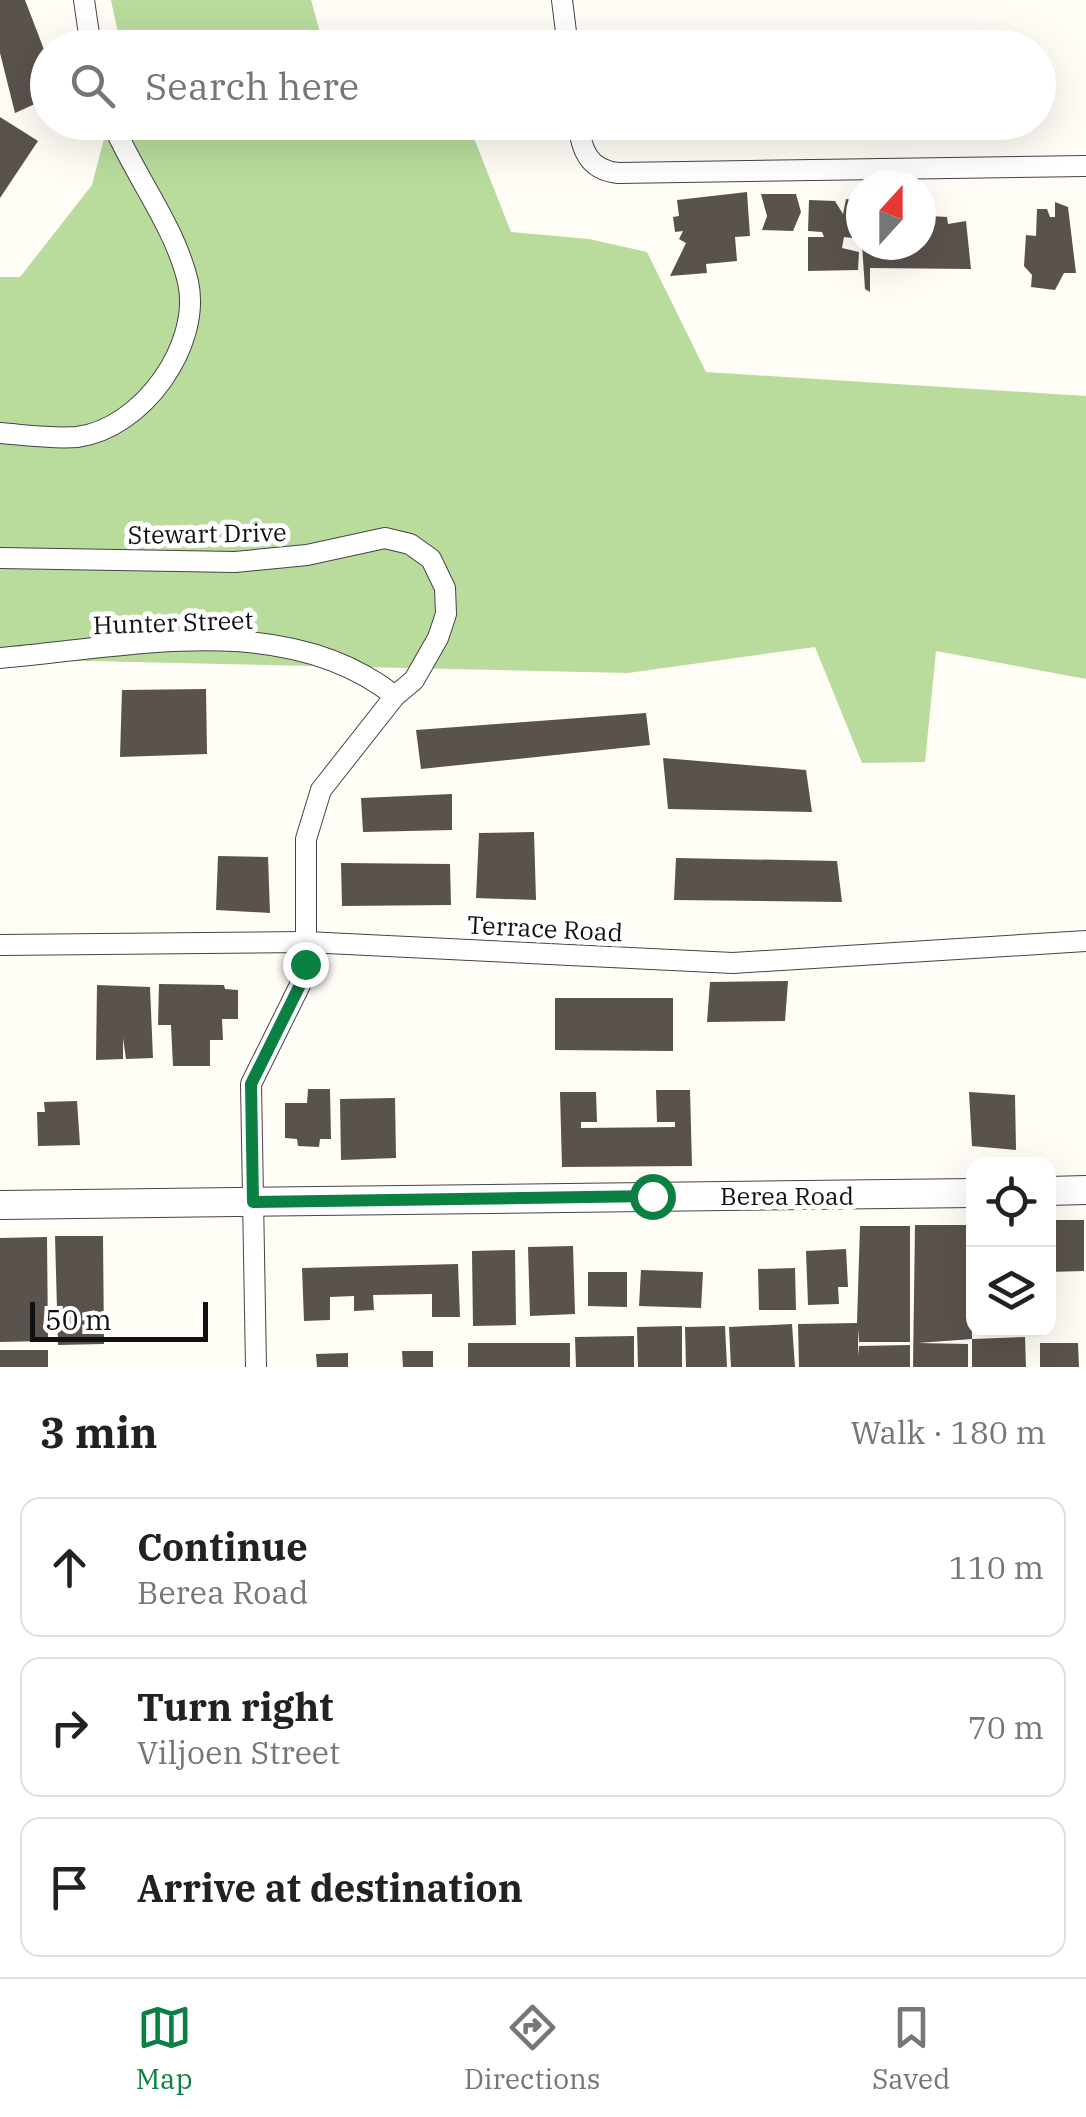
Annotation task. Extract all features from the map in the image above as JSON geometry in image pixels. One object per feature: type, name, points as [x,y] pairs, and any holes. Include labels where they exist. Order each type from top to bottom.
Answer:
[{"type":"street","points":[[84,0],[88,30]]},
{"type":"street","points":[[562,0],[566,30]]},
{"type":"street","points":[[0,434],[80,436],[108,424],[140,404],[178,353],[189,318],[189,287],[180,253],[132,171],[119,140]]},
{"type":"street","points":[[581,140],[582,150],[608,172],[1086,166]]},
{"type":"street","name":"Stewart Drive","points":[[0,558],[235,562],[307,556],[385,538],[410,544],[438,571],[446,614],[428,660],[321,790],[310,814],[306,839],[306,942],[300,985],[251,1084],[256,1367]]},
{"type":"street","name":"Hunter Street","points":[[0,658],[220,640],[258,642],[336,658],[374,678],[395,696]]},
{"type":"street","name":"Terrace Road","points":[[0,945],[306,942],[733,963],[1086,941]]},
{"type":"street","points":[[1056,1191],[1086,1190]]},
{"type":"street","name":"Berea Road","points":[[0,1205],[966,1193]]},
{"type":"green space","points":[[111,0],[311,0],[319,30],[117,30]]},
{"type":"green space","points":[[104,140],[475,140],[511,232],[589,239],[647,252],[706,372],[1086,396],[1086,679],[936,651],[925,762],[862,763],[815,647],[628,673],[0,659],[0,277],[20,277],[92,185]]},
{"type":"building","points":[[0,0],[25,0],[36,30],[30,30],[30,106],[15,113],[0,53]]},
{"type":"building","points":[[0,117],[30,136],[30,140],[38,141],[0,198]]},
{"type":"building","points":[[747,192],[750,236],[735,237],[737,261],[706,264],[707,273],[670,276],[686,243],[679,239],[683,231],[675,232],[677,200]]},
{"type":"building","points":[[761,194],[796,194],[801,212],[793,231],[762,230],[767,216]]},
{"type":"building","points":[[846,199],[846,237],[842,248],[846,249],[846,260],[859,260],[858,270],[808,271],[808,237],[824,237],[822,232],[808,231],[809,200],[835,201],[843,214]]},
{"type":"building","points":[[1055,202],[1068,207],[1076,273],[1064,273],[1055,290],[1031,287],[1032,275],[1024,266],[1026,235],[1036,236],[1037,209],[1047,209],[1050,217],[1055,217]]},
{"type":"building","points":[[936,216],[947,217],[948,224],[966,221],[971,269],[870,268],[870,292],[865,289],[863,260],[936,260]]},
{"type":"building","points":[[206,689],[207,754],[120,757],[122,690]]},
{"type":"building","points":[[646,713],[650,745],[421,769],[416,730]]},
{"type":"building","points":[[663,758],[806,770],[812,812],[668,809]]},
{"type":"building","points":[[452,794],[452,830],[363,832],[361,798]]},
{"type":"building","points":[[534,832],[536,900],[476,898],[479,833]]},
{"type":"building","points":[[218,856],[268,857],[270,913],[216,910]]},
{"type":"building","points":[[676,858],[837,861],[842,902],[674,900]]},
{"type":"building","points":[[341,863],[450,864],[451,905],[342,906]]},
{"type":"building","points":[[788,981],[785,1021],[707,1022],[710,982]]},
{"type":"building","points":[[159,984],[224,985],[225,989],[238,990],[238,1019],[222,1019],[223,1040],[210,1040],[210,1066],[173,1066],[171,1025],[158,1025]]},
{"type":"building","points":[[97,985],[150,987],[153,1058],[126,1059],[123,1038],[123,1059],[96,1060]]},
{"type":"building","points":[[555,998],[673,998],[673,1051],[555,1050]]},
{"type":"building","points":[[308,1089],[330,1089],[331,1139],[320,1139],[319,1147],[298,1146],[297,1139],[285,1138],[285,1103],[307,1103]]},
{"type":"building","points":[[656,1090],[690,1090],[692,1166],[562,1167],[560,1092],[596,1092],[597,1122],[581,1122],[581,1128],[675,1127],[675,1122],[657,1122]]},
{"type":"building","points":[[969,1092],[1015,1095],[1016,1150],[972,1146]]},
{"type":"building","points":[[395,1098],[396,1158],[341,1160],[340,1099]]},
{"type":"building","points":[[77,1101],[80,1145],[38,1146],[37,1112],[45,1112],[44,1102]]},
{"type":"building","points":[[1056,1220],[1084,1220],[1084,1271],[1056,1272]]},
{"type":"building","points":[[915,1225],[966,1225],[966,1337],[972,1339],[918,1343],[968,1344],[968,1367],[913,1367]]},
{"type":"building","points":[[860,1226],[910,1226],[910,1342],[859,1342],[858,1329],[858,1356],[859,1346],[910,1345],[910,1367],[799,1367],[798,1324],[857,1323]]},
{"type":"building","points":[[55,1236],[103,1236],[104,1344],[58,1345]]},
{"type":"building","points":[[47,1237],[48,1341],[0,1342],[0,1238]]},
{"type":"building","points":[[573,1246],[575,1314],[530,1316],[528,1247]]},
{"type":"building","points":[[846,1249],[848,1287],[838,1287],[839,1304],[808,1305],[806,1251]]},
{"type":"building","points":[[515,1250],[516,1325],[473,1326],[472,1251]]},
{"type":"building","points":[[458,1264],[460,1317],[432,1317],[432,1294],[373,1295],[374,1310],[354,1311],[354,1296],[330,1297],[330,1320],[304,1321],[302,1268]]},
{"type":"building","points":[[795,1268],[796,1310],[759,1310],[758,1269]]},
{"type":"building","points":[[641,1270],[703,1272],[701,1308],[639,1306]]},
{"type":"building","points":[[588,1272],[627,1272],[627,1307],[588,1306]]},
{"type":"building","points":[[792,1324],[795,1367],[731,1367],[729,1327]]},
{"type":"building","points":[[682,1326],[682,1367],[638,1367],[637,1327]]},
{"type":"building","points":[[725,1326],[727,1367],[686,1367],[685,1327]]},
{"type":"building","points":[[634,1336],[634,1367],[576,1367],[575,1337]]},
{"type":"building","points":[[1025,1337],[1026,1367],[972,1367],[972,1339]]},
{"type":"building","points":[[468,1343],[570,1343],[570,1367],[468,1367]]},
{"type":"building","points":[[1040,1343],[1078,1343],[1079,1367],[1040,1367]]},
{"type":"building","points":[[0,1350],[48,1350],[48,1367],[0,1367]]},
{"type":"building","points":[[402,1351],[433,1351],[433,1367],[403,1367]]},
{"type":"building","points":[[348,1353],[348,1367],[317,1367],[316,1354]]},
{"type":"route","points":[[305,964],[300,985],[251,1084],[253,1202],[652,1196]]}]
